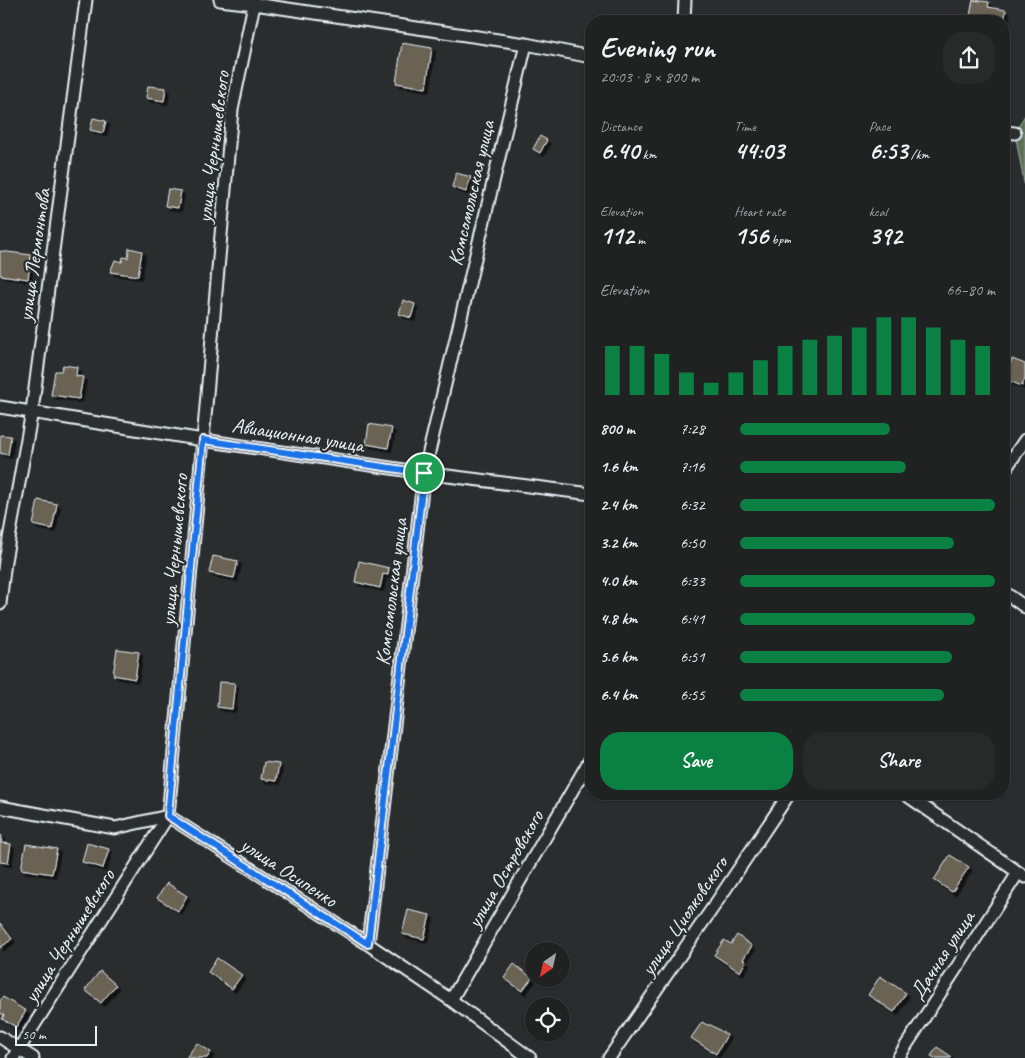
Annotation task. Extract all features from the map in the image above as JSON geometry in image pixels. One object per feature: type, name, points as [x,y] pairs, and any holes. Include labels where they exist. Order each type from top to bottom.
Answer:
[{"type":"street","name":"улица Лермонтова","points":[[0,604],[3,561],[32,411],[86,0]]},
{"type":"street","points":[[220,0],[526,44],[585,56]]},
{"type":"street","points":[[684,15],[685,0]]},
{"type":"street","name":"улица Чернышевского","points":[[16,1054],[168,816],[232,110],[254,4]]},
{"type":"street","name":"Комсомольская улица","points":[[368,944],[424,473],[526,44]]},
{"type":"street","name":"Авиационная улица","points":[[0,406],[203,440],[424,473],[585,493]]},
{"type":"street","points":[[1010,462],[1025,440]]},
{"type":"street","points":[[1010,596],[1025,607]]},
{"type":"street","name":"улица Островского","points":[[450,1000],[585,768]]},
{"type":"street","name":"улица Циолковского","points":[[609,1058],[785,800]]},
{"type":"street","points":[[913,800],[1021,875]]},
{"type":"street","points":[[0,807],[115,828],[168,816]]},
{"type":"street","name":"улица Осипенко","points":[[168,816],[368,944],[530,1058]]},
{"type":"street","name":"Дачная улица","points":[[898,1058],[1021,875]]},
{"type":"street","points":[[0,1037],[16,1054],[33,1058]]},
{"type":"green space","points":[[1025,115],[1025,188],[1015,133]]},
{"type":"building","points":[[973,0],[989,2],[988,7],[1006,10],[1005,15],[970,15]]},
{"type":"building","points":[[402,43],[432,48],[426,88],[396,83]]},
{"type":"building","points":[[148,86],[166,88],[164,101],[146,98]]},
{"type":"building","points":[[93,118],[106,121],[103,133],[90,130]]},
{"type":"building","points":[[540,136],[547,140],[540,153],[533,149]]},
{"type":"building","points":[[456,173],[471,177],[466,192],[452,187]]},
{"type":"building","points":[[168,189],[181,191],[178,208],[165,206]]},
{"type":"building","points":[[129,248],[142,251],[138,276],[110,272],[115,260],[122,262],[123,257],[128,258]]},
{"type":"building","points":[[0,251],[31,255],[28,279],[0,275]]},
{"type":"building","points":[[403,300],[415,304],[411,318],[399,314]]},
{"type":"building","points":[[1012,359],[1025,364],[1025,378],[1022,386],[1010,381],[1010,364]]},
{"type":"building","points":[[63,365],[77,367],[76,376],[83,377],[79,399],[51,395],[55,371],[61,371]]},
{"type":"building","points":[[369,424],[392,428],[388,448],[366,444]]},
{"type":"building","points":[[0,435],[11,436],[8,455],[0,453]]},
{"type":"building","points":[[38,500],[57,504],[52,529],[33,525]]},
{"type":"building","points":[[213,556],[238,561],[234,578],[209,573]]},
{"type":"building","points":[[359,561],[389,568],[388,575],[383,574],[380,588],[355,582]]},
{"type":"building","points":[[117,649],[139,652],[135,679],[113,675]]},
{"type":"building","points":[[219,682],[235,683],[232,709],[217,707]]},
{"type":"building","points":[[264,762],[279,764],[276,781],[261,779]]},
{"type":"building","points":[[0,835],[2,836],[1,843],[11,844],[8,863],[0,862]]},
{"type":"building","points":[[87,843],[109,849],[103,868],[82,862]]},
{"type":"building","points":[[26,844],[57,849],[52,874],[21,869]]},
{"type":"building","points":[[950,855],[969,867],[952,892],[934,880]]},
{"type":"building","points":[[167,883],[187,896],[178,911],[157,898]]},
{"type":"building","points":[[408,910],[430,915],[424,939],[402,934]]},
{"type":"building","points":[[0,923],[12,939],[0,948]]},
{"type":"building","points":[[737,935],[752,946],[743,959],[746,961],[740,972],[714,955],[724,940],[731,944]]},
{"type":"building","points":[[217,958],[242,975],[232,989],[208,972]]},
{"type":"building","points":[[514,964],[525,973],[525,987],[522,991],[504,978]]},
{"type":"building","points":[[100,971],[116,985],[101,1003],[85,990]]},
{"type":"building","points":[[880,976],[906,993],[894,1012],[868,995]]},
{"type":"building","points":[[3,997],[26,1011],[16,1027],[2,1019],[4,1015],[0,1013],[0,1001]]},
{"type":"building","points":[[702,1022],[727,1035],[716,1054],[691,1038]]},
{"type":"building","points":[[197,1043],[211,1052],[207,1058],[186,1058]]},
{"type":"building","points":[[937,1047],[952,1057],[935,1058],[931,1056]]},
{"type":"route","points":[[203,440],[424,473],[368,944],[168,816],[203,440]]}]
